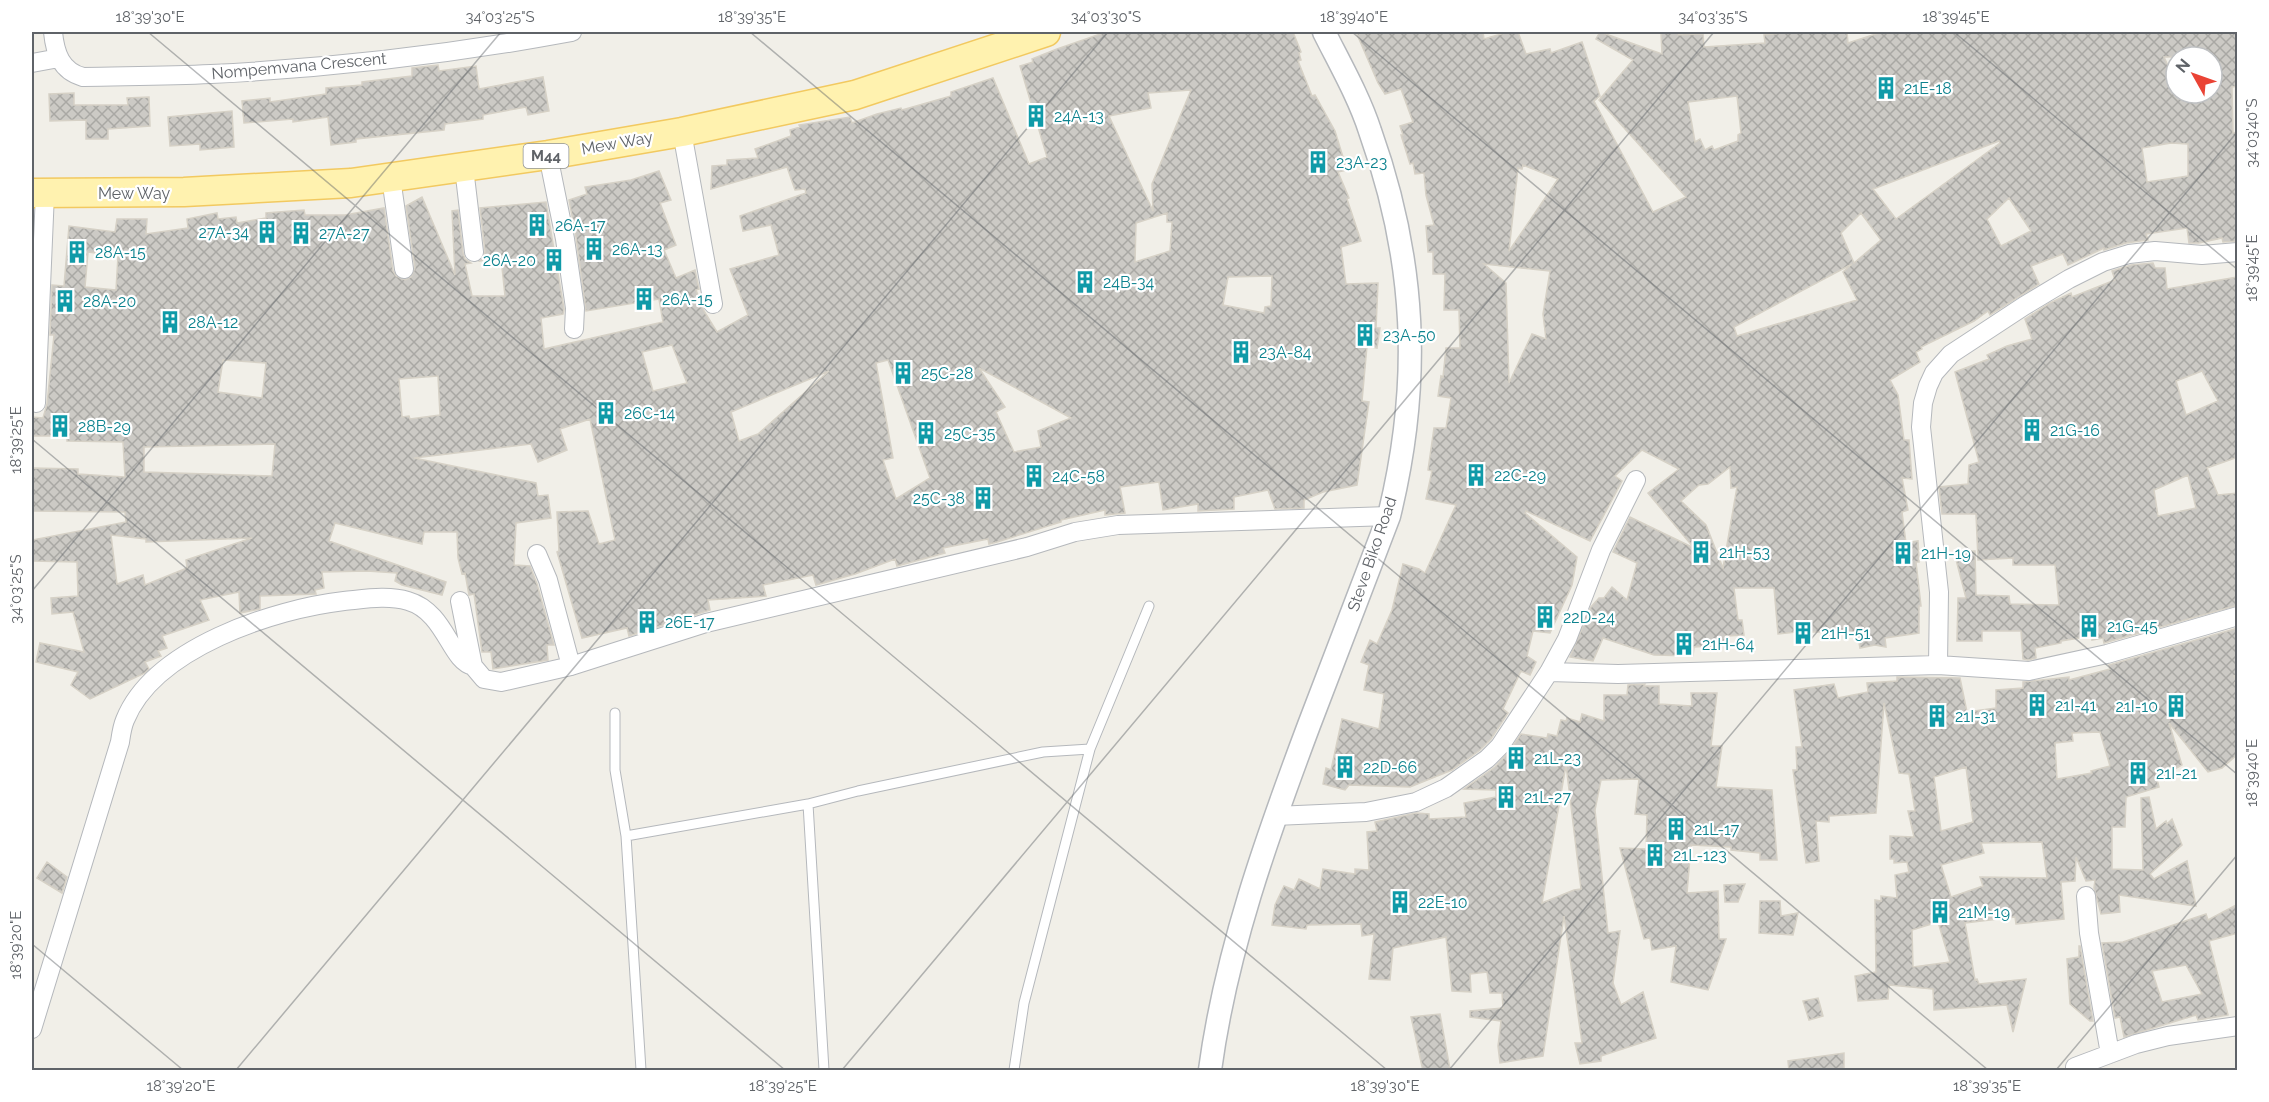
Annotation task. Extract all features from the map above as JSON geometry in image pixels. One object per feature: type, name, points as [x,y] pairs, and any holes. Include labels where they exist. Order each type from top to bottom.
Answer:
[{"type":"main road","name":"Mew Way","points":[[38,193],[184,192],[351,183],[548,155],[682,132],[855,95],[1046,32]]},
{"type":"street","points":[[32,63],[59,58],[53,32]]},
{"type":"street","name":"Nompemvana Crescent","points":[[59,58],[73,73],[83,77],[211,74],[321,66],[476,39],[572,32]]},
{"type":"street","name":"Steve Biko Road","points":[[1210,1071],[1224,994],[1237,940],[1275,816],[1389,516],[1400,465],[1410,391],[1411,365],[1406,274],[1401,242],[1370,129],[1324,32]]},
{"type":"street","points":[[682,132],[713,304]]},
{"type":"street","points":[[548,155],[566,240],[575,315],[574,329]]},
{"type":"street","points":[[464,168],[474,252]]},
{"type":"street","points":[[391,178],[404,269]]},
{"type":"street","points":[[36,403],[38,193]]},
{"type":"street","points":[[1938,665],[1939,592],[1921,427],[1923,403],[1934,373],[1951,354],[2024,306],[2103,262],[2129,254],[2155,251],[2202,255],[2238,252]]},
{"type":"street","points":[[1275,816],[1366,812],[1416,802],[1439,792],[1475,770],[1500,746],[1549,672],[1567,639],[1601,550],[1636,480]]},
{"type":"street","points":[[460,601],[473,666],[480,676],[494,682],[571,666],[706,623],[1027,547],[1075,532],[1118,525],[1189,521],[1389,516]]},
{"type":"street","points":[[537,554],[548,580],[571,666]]},
{"type":"street","points":[[32,1029],[69,901],[120,742],[124,720],[143,692],[159,674],[191,650],[253,622],[299,608],[379,598],[407,601],[426,611],[436,619],[462,661],[473,666]]},
{"type":"street","points":[[1549,672],[1618,674],[1938,665],[2020,671],[2040,669],[2107,654],[2238,616]]},
{"type":"street","points":[[2086,896],[2110,1054]]},
{"type":"street","points":[[2075,1067],[2168,1036],[2238,1026]]},
{"type":"lane","points":[[1014,1071],[1024,1003],[1090,749],[1149,606]]},
{"type":"lane","points":[[615,713],[615,770],[626,836],[641,1071]]},
{"type":"lane","points":[[626,836],[808,804],[858,791],[1043,752],[1090,749]]},
{"type":"lane","points":[[808,804],[824,1071]]},
{"type":"building","points":[[1106,32],[1293,32],[1301,52],[1299,53],[1301,60],[1298,61],[1312,96],[1315,95],[1335,131],[1347,170],[1338,172],[1349,198],[1347,199],[1361,241],[1341,247],[1346,284],[1378,283],[1376,328],[1380,328],[1377,348],[1367,346],[1362,401],[1369,402],[1357,485],[1323,492],[1304,500],[1304,508],[1275,509],[1268,490],[1234,497],[1234,509],[1198,511],[1198,504],[1163,510],[1159,482],[1120,487],[1125,513],[1105,515],[1105,510],[1061,520],[1061,522],[989,544],[988,539],[943,548],[945,553],[897,566],[895,559],[816,585],[813,575],[763,585],[766,596],[708,600],[710,610],[629,636],[627,628],[582,638],[557,552],[559,551],[557,512],[588,511],[599,544],[615,540],[590,419],[560,429],[567,450],[538,462],[531,444],[414,458],[536,483],[538,496],[548,495],[551,518],[516,523],[514,565],[530,566],[537,584],[554,645],[547,645],[548,660],[493,669],[491,652],[482,652],[474,594],[469,595],[465,573],[462,574],[458,558],[457,532],[424,532],[422,544],[335,523],[329,541],[446,582],[442,595],[402,585],[395,581],[397,573],[367,571],[322,572],[324,588],[315,590],[316,594],[260,596],[260,609],[240,613],[239,592],[200,600],[209,620],[162,636],[167,648],[158,651],[161,656],[145,662],[149,669],[145,673],[90,699],[71,685],[78,672],[36,662],[40,643],[84,652],[73,612],[52,614],[51,598],[78,596],[77,562],[32,561],[32,540],[126,522],[125,512],[32,511],[32,468],[78,469],[78,474],[125,477],[123,442],[67,441],[67,436],[32,436],[32,417],[43,418],[47,404],[54,335],[50,335],[52,285],[64,286],[69,226],[115,232],[117,219],[147,219],[146,234],[188,228],[187,219],[217,213],[218,219],[236,217],[237,223],[266,218],[266,213],[304,210],[305,215],[345,215],[384,208],[393,271],[396,276],[405,280],[411,277],[415,268],[406,206],[422,197],[455,275],[452,211],[458,210],[463,253],[465,259],[471,263],[465,264],[472,296],[505,296],[501,258],[480,261],[485,251],[480,208],[546,202],[564,309],[563,314],[541,318],[544,349],[663,322],[659,299],[586,311],[569,200],[587,194],[585,187],[631,180],[659,171],[671,200],[660,203],[676,245],[664,250],[676,278],[695,270],[699,289],[696,290],[704,311],[717,332],[748,315],[730,269],[779,255],[771,225],[743,231],[740,216],[806,193],[805,189],[795,190],[787,167],[711,189],[712,166],[727,165],[727,160],[758,158],[755,149],[791,136],[790,130],[800,127],[799,125],[850,117],[852,123],[877,114],[901,108],[902,110],[951,96],[951,92],[993,78],[1029,164],[1047,157],[1020,66],[1057,49]],"holes":[[[1191,90],[1152,184],[1153,211],[1109,116],[1151,108],[1148,93]],[[1167,213],[1167,222],[1172,222],[1170,251],[1135,262],[1136,223]],[[88,252],[118,256],[116,290],[85,287]],[[1272,276],[1271,306],[1265,307],[1264,313],[1223,305],[1228,277]],[[672,345],[687,383],[653,391],[642,352]],[[223,360],[266,363],[262,398],[218,392]],[[888,360],[930,478],[896,499],[883,460],[893,458],[876,363]],[[979,368],[1071,418],[1038,431],[1041,447],[1014,452],[996,412],[1005,407]],[[829,371],[758,434],[739,441],[731,412]],[[438,376],[440,415],[410,419],[409,416],[402,417],[399,379]],[[275,444],[272,476],[144,472],[144,447]],[[111,535],[146,539],[146,542],[252,538],[186,560],[187,568],[145,585],[143,575],[117,584]]]},
{"type":"building","points":[[1356,32],[1483,32],[1484,39],[1508,32],[1518,32],[1526,54],[1550,49],[1551,53],[1582,42],[1600,96],[1594,101],[1653,212],[1686,197],[1599,100],[1633,60],[1596,39],[1600,32],[1662,54],[1661,33],[1703,34],[1704,47],[1765,43],[1764,35],[1790,32],[1847,32],[1848,43],[1882,32],[2238,32],[2238,86],[2232,87],[2233,133],[2238,132],[2238,241],[2223,242],[2222,238],[2189,243],[2187,228],[2146,234],[2148,240],[2126,243],[2104,250],[2104,248],[2068,265],[2063,254],[2031,266],[2039,284],[1990,315],[1988,311],[1974,321],[1921,347],[1922,349],[1916,352],[1920,362],[1890,380],[1898,395],[1904,440],[1909,440],[1912,479],[1902,478],[1908,510],[1902,512],[1906,543],[1918,541],[1919,562],[1916,562],[1921,606],[1919,606],[1919,633],[1885,638],[1886,647],[1875,645],[1860,648],[1857,632],[1778,634],[1774,588],[1734,588],[1738,620],[1742,620],[1744,635],[1726,636],[1725,645],[1694,647],[1693,656],[1654,655],[1603,638],[1593,661],[1570,657],[1591,607],[1599,598],[1604,598],[1612,587],[1627,600],[1637,563],[1613,552],[1630,517],[1694,548],[1648,493],[1679,469],[1642,450],[1615,476],[1622,481],[1590,541],[1526,511],[1525,513],[1577,557],[1572,585],[1550,633],[1533,631],[1527,656],[1536,662],[1530,675],[1521,671],[1503,709],[1508,713],[1491,739],[1452,770],[1410,787],[1349,785],[1345,790],[1323,784],[1326,768],[1331,770],[1342,719],[1379,729],[1384,694],[1364,690],[1369,665],[1361,662],[1370,640],[1377,644],[1392,610],[1403,564],[1425,573],[1456,505],[1426,499],[1432,471],[1428,470],[1434,428],[1446,428],[1451,398],[1438,396],[1441,376],[1443,377],[1446,348],[1460,348],[1459,310],[1444,310],[1445,274],[1433,274],[1433,252],[1428,252],[1426,226],[1434,225],[1426,195],[1424,173],[1415,174],[1413,163],[1410,164],[1401,135],[1403,135],[1400,126],[1413,122],[1401,89],[1385,94]],"holes":[[[1737,96],[1741,133],[1738,135],[1738,141],[1714,150],[1712,146],[1705,150],[1700,139],[1695,142],[1688,102]],[[1999,141],[2000,143],[1896,219],[1873,189]],[[2171,143],[2188,144],[2188,176],[2147,182],[2142,148]],[[1523,165],[1558,179],[1509,251],[1518,168],[1522,169]],[[2009,198],[2031,231],[2001,246],[1987,219]],[[1861,213],[1881,240],[1854,263],[1841,233]],[[1484,264],[1550,271],[1543,314],[1546,339],[1532,334],[1509,383],[1506,283]],[[1852,264],[1843,272],[1857,300],[1737,336],[1734,327]],[[1730,467],[1731,488],[1737,487],[1723,568],[1706,525],[1681,501],[1699,485],[1708,484]]]},
{"type":"building","points":[[438,65],[439,71],[476,66],[479,89],[543,77],[549,111],[528,115],[526,107],[483,115],[483,119],[445,124],[444,130],[356,139],[356,142],[331,145],[328,117],[293,122],[293,119],[244,123],[242,101],[270,98],[270,102],[326,94],[326,88],[362,85],[362,82],[412,76],[412,68]]},
{"type":"building","points":[[74,93],[74,105],[128,105],[127,98],[149,97],[150,126],[108,129],[108,139],[86,139],[86,120],[50,121],[49,94]]},
{"type":"building","points":[[232,111],[234,147],[200,150],[200,144],[170,146],[168,117]]},
{"type":"building","points":[[2153,263],[2155,268],[2165,268],[2167,289],[2238,277],[2238,457],[2207,468],[2218,495],[2238,493],[2238,605],[2104,643],[2103,638],[2092,640],[2092,636],[2061,641],[2061,643],[2035,648],[2036,658],[2028,660],[2023,659],[2021,631],[1982,631],[1982,641],[1957,641],[1958,598],[1966,598],[1954,552],[1975,551],[1976,595],[2009,596],[2010,604],[2059,605],[2055,565],[2013,565],[2013,558],[1978,560],[1976,514],[1942,514],[1939,487],[1968,484],[1969,465],[1979,462],[1955,372],[1989,359],[1987,355],[2007,346],[2032,339],[2025,319],[2071,293],[2072,297],[2115,280],[2112,271],[2131,265]],"holes":[[[2202,371],[2218,401],[2186,415],[2176,381]],[[2188,475],[2196,508],[2158,516],[2154,490]]]},
{"type":"building","points":[[2238,628],[2238,675],[2234,676],[2238,690],[2238,754],[2222,768],[2208,772],[2169,723],[2182,765],[2157,779],[2159,787],[2126,797],[2125,827],[2112,827],[2112,869],[2143,870],[2141,798],[2149,797],[2156,829],[2172,819],[2182,845],[2150,874],[2154,879],[2187,861],[2196,906],[2119,895],[2120,912],[2101,914],[2094,888],[2095,880],[2086,881],[2076,857],[2075,881],[2061,882],[2064,919],[2016,924],[2015,917],[1965,923],[1975,980],[1977,979],[1979,984],[2026,979],[2013,1032],[2007,1005],[1934,1010],[1933,989],[1889,985],[1888,999],[1858,1001],[1855,976],[1876,972],[1875,900],[1881,901],[1881,896],[1897,898],[1895,875],[1909,872],[1907,862],[1894,863],[1894,859],[1890,859],[1890,836],[1914,837],[1908,811],[1915,811],[1909,774],[1899,773],[1884,703],[1876,813],[1829,816],[1829,822],[1816,821],[1819,861],[1806,863],[1793,770],[1797,770],[1796,747],[1802,747],[1794,690],[1834,684],[1838,698],[1868,692],[1867,683],[1897,681],[1897,677],[1960,678],[1967,712],[1996,708],[1996,690],[2023,688],[2023,682],[2069,677],[2069,680],[2110,669],[2109,665]],"holes":[[[2100,732],[2110,766],[2091,771],[2092,773],[2057,779],[2055,743],[2073,741],[2072,733]],[[1966,767],[1973,822],[1941,831],[1934,777]],[[2042,842],[2047,878],[1980,877],[1983,886],[1951,897],[1941,865],[1984,853],[1981,843]],[[1938,922],[1950,962],[1913,967],[1912,930]]]},
{"type":"building","points":[[1628,685],[1659,686],[1659,704],[1692,706],[1691,693],[1717,693],[1711,746],[1722,746],[1716,787],[1772,790],[1777,860],[1760,860],[1760,853],[1731,850],[1731,847],[1691,845],[1687,893],[1718,891],[1719,939],[1726,939],[1708,990],[1671,982],[1676,946],[1652,950],[1650,938],[1644,939],[1620,848],[1646,849],[1647,815],[1635,814],[1639,779],[1601,780],[1595,810],[1608,933],[1620,931],[1613,983],[1621,1005],[1643,992],[1656,1038],[1601,1056],[1601,1061],[1580,1064],[1575,1043],[1582,1043],[1564,916],[1543,1056],[1500,1063],[1498,1046],[1501,1021],[1470,1017],[1470,1011],[1503,1008],[1502,993],[1490,993],[1487,972],[1470,974],[1471,992],[1452,991],[1446,937],[1393,948],[1390,980],[1369,979],[1374,934],[1362,936],[1361,924],[1307,925],[1306,929],[1272,925],[1275,905],[1284,886],[1294,890],[1299,879],[1320,889],[1323,869],[1355,874],[1355,869],[1369,870],[1367,832],[1377,831],[1375,822],[1416,813],[1429,814],[1429,819],[1466,817],[1464,803],[1496,797],[1496,790],[1464,789],[1495,767],[1521,734],[1547,738],[1548,734],[1557,736],[1561,720],[1566,721],[1567,718],[1580,722],[1582,714],[1604,721],[1604,695],[1627,695]],"holes":[[[1566,765],[1581,889],[1542,903]]]},
{"type":"building","points":[[47,862],[67,877],[62,893],[37,878]]},
{"type":"building","points":[[1745,884],[1738,902],[1725,902],[1724,885]]},
{"type":"building","points":[[1760,901],[1780,901],[1781,916],[1798,913],[1793,935],[1759,933]]},
{"type":"building","points":[[2238,904],[2238,933],[2209,941],[2228,1015],[2198,1020],[2196,1015],[2124,1037],[2120,1017],[2115,1018],[2102,943],[2123,942],[2206,914],[2208,920]],"holes":[[[2186,965],[2202,994],[2162,1002],[2152,971]]]},
{"type":"building","points":[[2079,946],[2093,1021],[2070,1004],[2067,959],[2079,957]]},
{"type":"building","points":[[1818,998],[1823,1016],[1809,1020],[1803,1001]]},
{"type":"building","points":[[1440,1014],[1450,1069],[1423,1071],[1411,1017]]},
{"type":"building","points":[[1844,1053],[1844,1071],[1789,1071],[1788,1061]]},
{"type":"place","name":"21E-18","points":[[1886,88]]},
{"type":"place","name":"24A-13","points":[[1036,116]]},
{"type":"place","name":"23A-23","points":[[1318,162]]},
{"type":"place","name":"26A-17","points":[[537,225]]},
{"type":"place","name":"27A-34","points":[[267,232]]},
{"type":"place","name":"27A-27","points":[[301,233]]},
{"type":"place","name":"26A-13","points":[[594,249]]},
{"type":"place","name":"28A-15","points":[[77,252]]},
{"type":"place","name":"26A-20","points":[[554,260]]},
{"type":"place","name":"24B-34","points":[[1085,282]]},
{"type":"place","name":"26A-15","points":[[644,299]]},
{"type":"place","name":"28A-20","points":[[65,301]]},
{"type":"place","name":"28A-12","points":[[170,322]]},
{"type":"place","name":"23A-50","points":[[1365,335]]},
{"type":"place","name":"23A-84","points":[[1241,352]]},
{"type":"place","name":"25C-28","points":[[903,373]]},
{"type":"place","name":"26C-14","points":[[606,413]]},
{"type":"place","name":"28B-29","points":[[60,426]]},
{"type":"place","name":"21G-16","points":[[2032,430]]},
{"type":"place","name":"25C-35","points":[[926,433]]},
{"type":"place","name":"22C-29","points":[[1476,475]]},
{"type":"place","name":"24C-58","points":[[1034,476]]},
{"type":"place","name":"25C-38","points":[[983,498]]},
{"type":"place","name":"21H-53","points":[[1701,552]]},
{"type":"place","name":"21H-19","points":[[1903,553]]},
{"type":"place","name":"22D-24","points":[[1545,617]]},
{"type":"place","name":"26E-17","points":[[647,622]]},
{"type":"place","name":"21G-45","points":[[2089,626]]},
{"type":"place","name":"21H-51","points":[[1803,633]]},
{"type":"place","name":"21H-64","points":[[1684,644]]},
{"type":"place","name":"21I-41","points":[[2037,705]]},
{"type":"place","name":"21I-10","points":[[2176,706]]},
{"type":"place","name":"21I-31","points":[[1937,716]]},
{"type":"place","name":"21L-23","points":[[1516,758]]},
{"type":"place","name":"22D-66","points":[[1345,767]]},
{"type":"place","name":"21I-21","points":[[2138,773]]},
{"type":"place","name":"21L-27","points":[[1506,797]]},
{"type":"place","name":"21L-17","points":[[1676,829]]},
{"type":"place","name":"21L-123","points":[[1655,855]]},
{"type":"place","name":"22E-10","points":[[1400,902]]},
{"type":"place","name":"21M-19","points":[[1940,912]]}]
